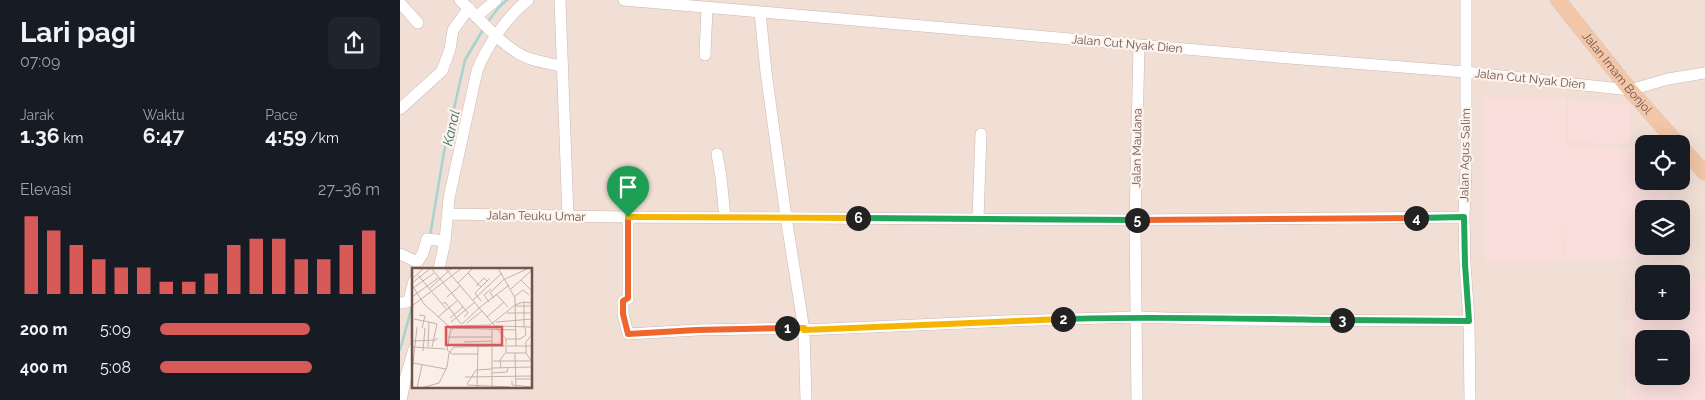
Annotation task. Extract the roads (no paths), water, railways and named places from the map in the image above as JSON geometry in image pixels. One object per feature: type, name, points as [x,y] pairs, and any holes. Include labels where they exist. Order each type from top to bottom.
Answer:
[{"type":"main road","name":"Jalan Imam Bonjol","points":[[1558,0],[1630,90],[1670,135]]},
{"type":"main road","points":[[1690,157],[1705,173]]},
{"type":"street","points":[[479,20],[496,0]]},
{"type":"street","points":[[439,268],[449,198],[477,71],[495,33],[528,0]]},
{"type":"street","points":[[560,0],[568,217]]},
{"type":"street","name":"Jalan Cut Nyak Dien","points":[[624,0],[1466,72],[1630,90]]},
{"type":"street","name":"Jalan Agus Salim","points":[[1466,0],[1466,169],[1464,217],[1469,321],[1470,400]]},
{"type":"street","points":[[400,3],[418,23]]},
{"type":"street","points":[[400,109],[442,71],[450,49],[453,30],[464,4],[479,20],[511,47],[529,58],[562,66]]},
{"type":"street","points":[[705,55],[707,8]]},
{"type":"street","points":[[760,12],[766,72],[786,217],[804,329],[806,400]]},
{"type":"street","name":"Jalan Maulana","points":[[1137,400],[1135,220],[1139,45]]},
{"type":"street","points":[[1630,90],[1661,81],[1705,74]]},
{"type":"street","points":[[978,218],[981,134]]},
{"type":"street","points":[[717,154],[722,177],[725,218]]},
{"type":"street","name":"Jalan Teuku Umar","points":[[448,214],[568,217],[1135,220],[1464,217]]},
{"type":"street","points":[[628,217],[628,298],[623,301],[623,314],[628,334],[697,330],[804,329],[1136,317],[1233,320],[1469,321]]},
{"type":"street","points":[[417,265],[428,239],[444,241]]},
{"type":"street","points":[[400,254],[415,261],[417,265]]},
{"type":"street","points":[[400,303],[409,300],[412,289]]},
{"type":"street","points":[[401,400],[412,356]]},
{"type":"waterway","name":"Kanal","points":[[487,23],[507,0]]},
{"type":"waterway","name":"Kanal","points":[[430,236],[444,152],[465,60],[484,28]]},
{"type":"waterway","name":"Kanal","points":[[400,350],[412,307]]}]
